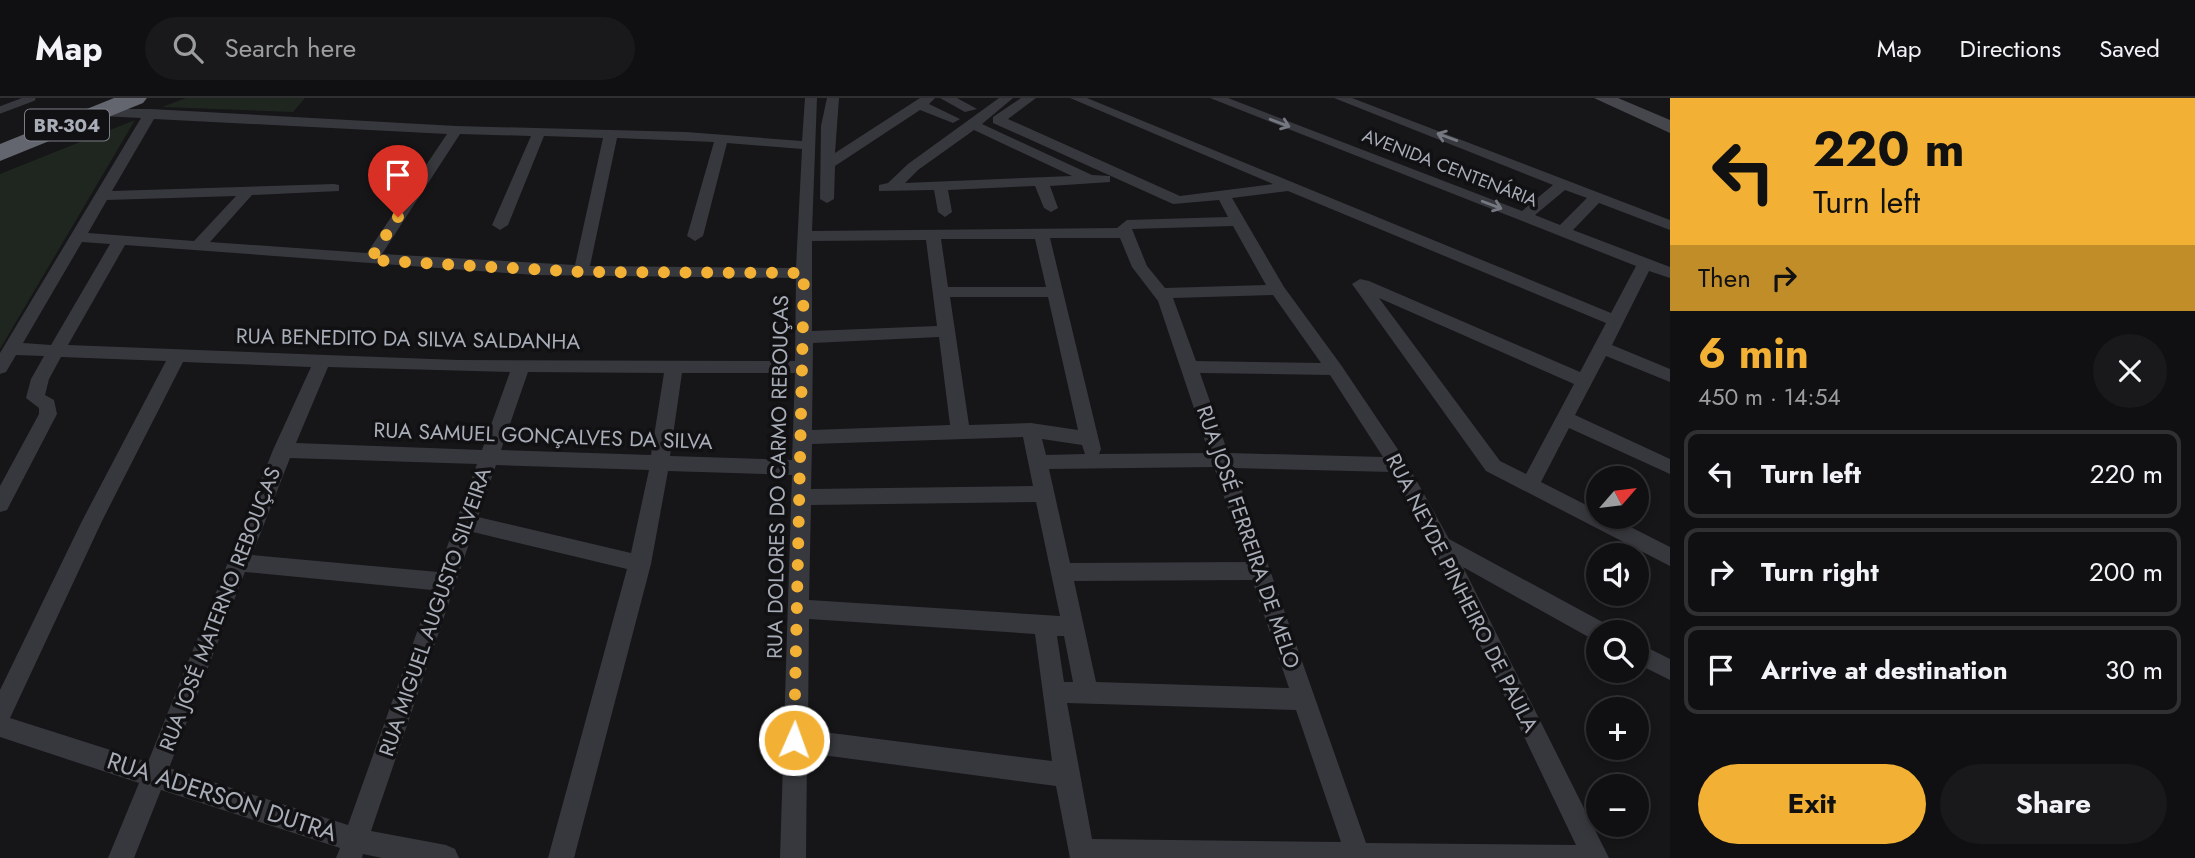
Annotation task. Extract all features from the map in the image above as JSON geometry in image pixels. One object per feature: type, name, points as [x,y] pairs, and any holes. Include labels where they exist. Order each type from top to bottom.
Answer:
[{"type":"highway","name":"BR-304","points":[[0,153],[104,105]]},
{"type":"highway","name":"BR-304","points":[[0,138],[104,105],[145,106]]},
{"type":"main road","points":[[1629,98],[1670,115]]},
{"type":"main road","points":[[1605,99],[1670,127]]},
{"type":"street","name":"RUA DOLORES DO CARMO REBOUÇAS","points":[[793,858],[805,337],[804,236],[811,98]]},
{"type":"street","points":[[827,199],[828,125],[834,98]]},
{"type":"street","points":[[946,98],[970,109]]},
{"type":"street","points":[[889,187],[1007,98]]},
{"type":"street","points":[[1030,98],[998,120],[1178,201],[1288,187]]},
{"type":"street","points":[[1076,98],[1614,320]]},
{"type":"street","name":"AVENIDA CENTENÁRIA","points":[[1216,98],[1670,273]]},
{"type":"street","name":"AVENIDA CENTENÁRIA","points":[[1340,98],[1598,195],[1670,225]]},
{"type":"street","points":[[829,163],[925,101],[953,119]]},
{"type":"street","points":[[0,368],[102,196],[145,106],[456,130],[722,138],[807,145]]},
{"type":"street","points":[[974,125],[1089,179]]},
{"type":"street","points":[[370,260],[456,130]]},
{"type":"street","points":[[500,225],[539,132]]},
{"type":"street","points":[[581,272],[603,185],[611,134]]},
{"type":"street","points":[[695,236],[722,138]]},
{"type":"street","points":[[889,187],[1105,179]]},
{"type":"street","points":[[1041,182],[1052,208]]},
{"type":"street","points":[[1524,217],[1564,182]]},
{"type":"street","points":[[940,185],[945,212]]},
{"type":"street","points":[[102,196],[334,188]]},
{"type":"street","points":[[198,246],[246,193]]},
{"type":"street","name":"RUA NEYDE PINHEIRO DE PAULA","points":[[1223,195],[1277,290],[1335,369],[1398,465],[1441,545],[1596,858]]},
{"type":"street","points":[[1562,232],[1598,195]]},
{"type":"street","points":[[804,236],[1042,235],[1238,221]]},
{"type":"street","name":"RUA JOSÉ FERREIRA DE MELO","points":[[1127,229],[1140,267],[1162,293],[1190,367],[1358,857]]},
{"type":"street","points":[[1042,235],[1094,460]]},
{"type":"street","points":[[933,236],[960,429]]},
{"type":"street","points":[[78,237],[370,260],[581,272],[804,273]]},
{"type":"street","points":[[0,504],[48,414],[48,405],[38,401],[34,393],[120,240]]},
{"type":"street","points":[[1530,485],[1645,264]]},
{"type":"street","points":[[1583,381],[1360,284],[1493,466],[1670,557]]},
{"type":"street","points":[[1162,293],[1277,290]]},
{"type":"street","points":[[941,292],[1055,292]]},
{"type":"street","points":[[805,337],[946,331]]},
{"type":"street","points":[[1601,347],[1670,376]]},
{"type":"street","name":"RUA BENEDITO DA SILVA SALDANHA","points":[[12,349],[521,366],[804,367]]},
{"type":"street","points":[[0,715],[92,521],[178,355]]},
{"type":"street","name":"RUA JOSÉ MATERNO REBOUÇAS","points":[[121,858],[282,450],[321,361]]},
{"type":"street","name":"RUA MIGUEL AUGUSTO SILVEIRA","points":[[352,849],[521,366]]},
{"type":"street","points":[[561,858],[640,564],[660,463],[674,367]]},
{"type":"street","points":[[1190,367],[1335,369]]},
{"type":"street","points":[[1564,418],[1670,467]]},
{"type":"street","points":[[803,437],[960,429],[1031,430],[1089,439]]},
{"type":"street","points":[[1031,430],[1087,693]]},
{"type":"street","name":"RUA SAMUEL GONÇALVES DA SILVA","points":[[282,450],[802,468]]},
{"type":"street","points":[[1038,462],[1220,460],[1398,465]]},
{"type":"street","points":[[801,497],[1044,494]]},
{"type":"street","points":[[467,522],[640,564]]},
{"type":"street","points":[[1441,545],[1586,624]]},
{"type":"street","points":[[238,562],[446,582]]},
{"type":"street","points":[[1063,572],[1259,571]]},
{"type":"street","points":[[798,609],[1074,627]]},
{"type":"street","points":[[1045,626],[1066,775],[1082,855],[1586,858]]},
{"type":"street","points":[[1649,659],[1670,670]]},
{"type":"street","points":[[1056,692],[1304,699]]},
{"type":"street","name":"RUA ADERSON DUTRA","points":[[0,726],[156,774],[352,849],[446,858]]},
{"type":"street","points":[[794,740],[1066,775]]},
{"type":"lane","points":[[0,110],[32,98]]},
{"type":"shaded area","points":[[186,98],[305,98],[293,112],[162,107]]},
{"type":"shaded area","points":[[135,120],[0,349],[0,174]]},
{"type":"route","points":[[398,217],[370,260],[581,272],[804,273],[794,740]]}]
